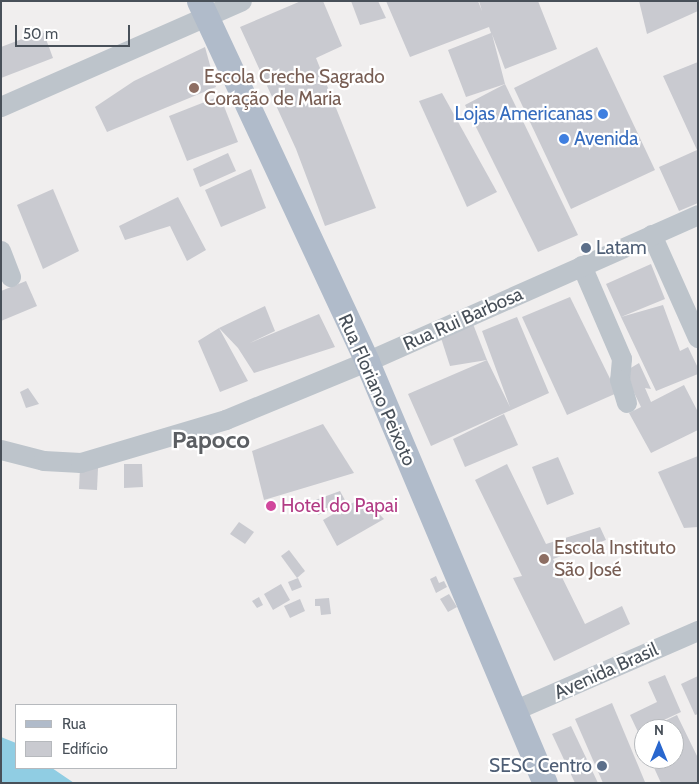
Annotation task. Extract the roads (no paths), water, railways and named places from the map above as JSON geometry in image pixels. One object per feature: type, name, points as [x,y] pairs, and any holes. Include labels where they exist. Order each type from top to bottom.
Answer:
[{"type":"main road","name":"Rua Floriano Peixoto","points":[[202,9],[366,362],[545,783]]},
{"type":"street","points":[[1,107],[202,9],[242,1]]},
{"type":"street","name":"Rua Rui Barbosa","points":[[1,450],[44,461],[81,463],[226,420],[366,362],[698,215]]},
{"type":"street","points":[[652,235],[698,338]]},
{"type":"street","points":[[1,251],[11,277]]},
{"type":"street","points":[[582,266],[622,359],[620,380],[627,403]]},
{"type":"street","name":"Avenida Brasil","points":[[514,711],[698,631]]},
{"type":"water","points":[[1,737],[15,743],[15,769],[53,769],[74,783],[1,783]]},
{"type":"place","name":"Escola Creche Sagrado Coração de Maria","points":[[194,88]]},
{"type":"place","name":"Lojas Americanas","points":[[603,114]]},
{"type":"place","name":"Avenida","points":[[564,139]]},
{"type":"place","name":"Latam","points":[[586,248]]},
{"type":"place","name":"Hotel do Papai","points":[[271,506]]},
{"type":"place","name":"Escola Instituto São José","points":[[544,559]]},
{"type":"place","name":"SESC Centro","points":[[602,766]]},
{"type":"district","name":"Papoco","points":[[211,440]]}]
